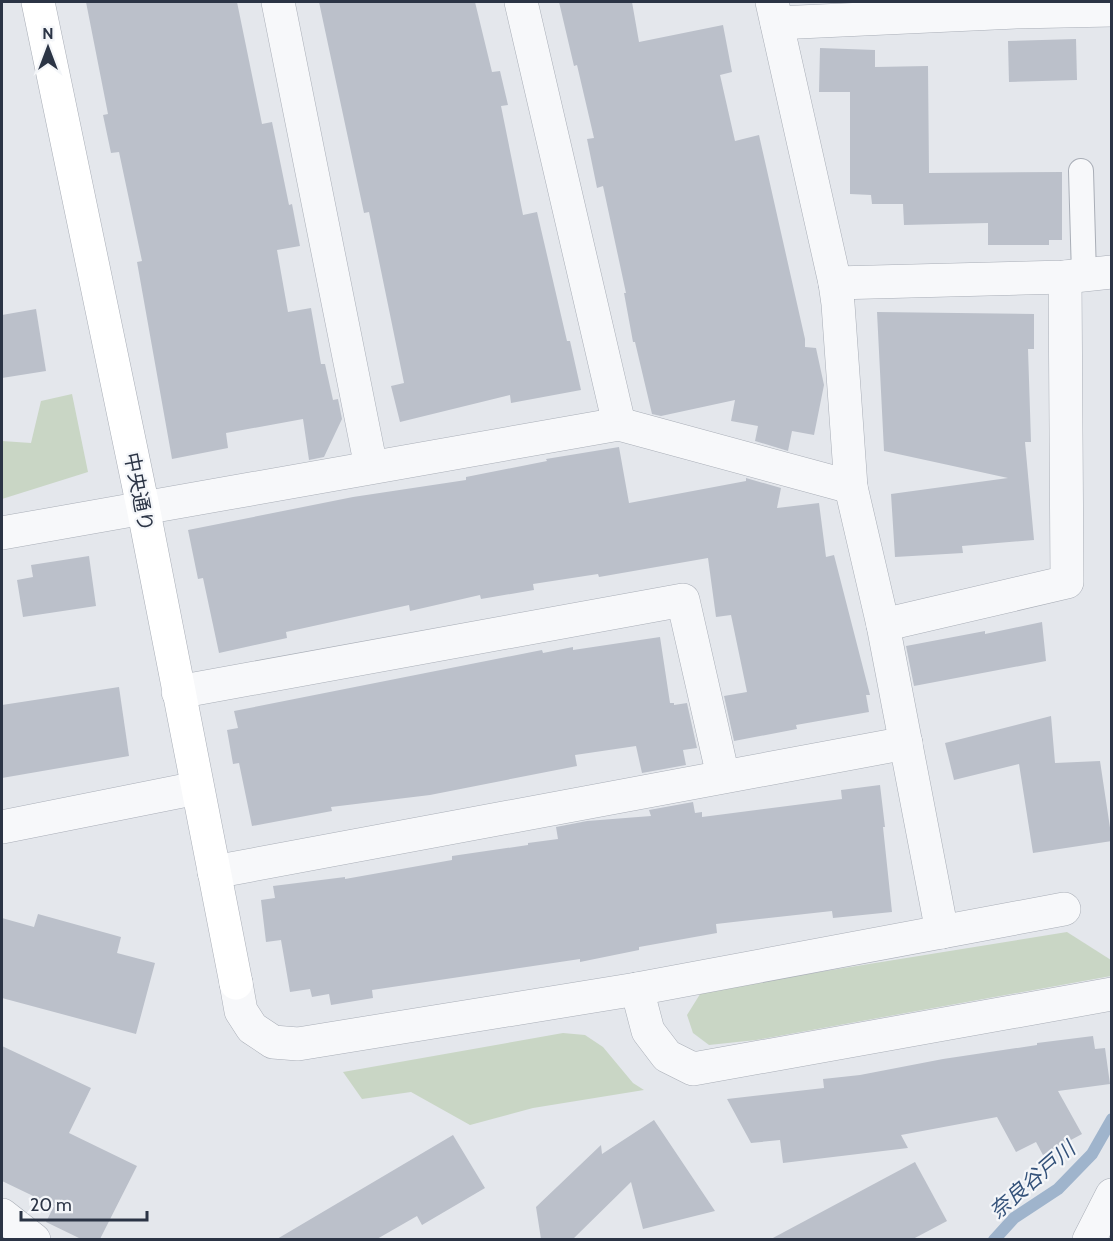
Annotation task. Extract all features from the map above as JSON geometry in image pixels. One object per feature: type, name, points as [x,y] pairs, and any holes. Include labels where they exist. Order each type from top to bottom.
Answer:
[{"type":"street","name":"中央通り","points":[[38,2],[142,507],[241,1011],[252,1028],[273,1042],[298,1044],[637,989]]},
{"type":"street","points":[[278,2],[371,467]]},
{"type":"street","points":[[521,2],[619,424]]},
{"type":"street","points":[[942,932],[883,625],[851,487],[835,283],[774,12],[1015,7],[1112,10]]},
{"type":"street","points":[[835,283],[1087,274],[1067,582],[883,625]]},
{"type":"street","points":[[2,533],[619,424],[851,487]]},
{"type":"street","points":[[178,692],[684,600],[723,777]]},
{"type":"street","points":[[214,872],[906,743]]},
{"type":"street","points":[[2,827],[197,788]]},
{"type":"street","points":[[1064,909],[637,989],[648,1031],[667,1056],[693,1069],[1112,994]]},
{"type":"street","points":[[1089,1239],[1112,1195]]},
{"type":"street","points":[[2,1215],[34,1239]]},
{"type":"lane","points":[[1081,171],[1087,274]]},
{"type":"green space","points":[[72,394],[88,472],[2,499],[2,441],[31,443],[41,401]]},
{"type":"green space","points":[[1067,932],[1111,960],[1111,976],[756,1040],[709,1045],[693,1033],[687,1015],[702,991]]},
{"type":"green space","points":[[563,1033],[585,1035],[603,1047],[633,1083],[644,1090],[533,1108],[470,1125],[411,1092],[362,1099],[343,1072]]},
{"type":"building","points":[[86,2],[237,2],[262,124],[272,122],[300,246],[277,250],[288,312],[311,308],[321,364],[325,364],[333,400],[338,399],[342,419],[324,457],[309,460],[303,419],[226,433],[228,448],[172,459],[137,262],[142,261],[119,152],[111,153],[103,115],[108,114]]},
{"type":"building","points":[[319,2],[475,2],[492,72],[500,71],[508,105],[501,106],[523,215],[537,212],[567,341],[570,341],[581,390],[511,403],[510,395],[400,422],[391,386],[404,383],[369,212],[364,213]]},
{"type":"building","points":[[559,2],[632,2],[639,42],[723,25],[732,72],[720,75],[735,141],[759,135],[805,347],[816,348],[824,385],[814,435],[792,431],[788,451],[755,441],[758,426],[731,421],[735,400],[661,416],[652,414],[635,342],[633,342],[624,293],[626,293],[603,186],[597,188],[587,139],[594,138]]},
{"type":"building","points":[[1076,39],[1077,80],[1009,82],[1008,41]]},
{"type":"building","points":[[820,48],[875,50],[875,67],[928,66],[929,173],[1062,172],[1062,240],[1049,240],[1049,245],[988,245],[988,223],[904,225],[903,204],[872,204],[871,195],[850,194],[850,92],[819,92]]},
{"type":"building","points":[[36,309],[46,371],[2,378],[2,315]]},
{"type":"building","points":[[877,312],[1034,314],[1034,349],[1028,349],[1031,442],[1025,442],[1034,540],[962,546],[963,553],[895,557],[891,494],[1008,478],[884,451]]},
{"type":"building","points":[[619,447],[629,503],[746,481],[746,478],[781,488],[777,508],[819,503],[826,557],[834,555],[870,695],[866,695],[869,712],[796,725],[797,729],[734,741],[724,696],[747,692],[731,615],[716,617],[708,558],[599,577],[598,574],[533,584],[534,590],[481,599],[480,595],[410,611],[409,605],[286,632],[287,638],[219,653],[203,578],[198,579],[188,530],[353,497],[466,480],[466,477],[547,461],[546,459]]},
{"type":"building","points":[[89,556],[96,606],[23,617],[17,580],[33,577],[31,565]]},
{"type":"building","points":[[1042,622],[1046,661],[914,686],[906,646],[985,631],[985,634]]},
{"type":"building","points":[[660,637],[670,703],[674,705],[687,703],[697,748],[683,750],[686,765],[642,773],[636,746],[575,755],[577,766],[430,795],[331,807],[332,811],[252,826],[239,763],[233,764],[227,730],[238,728],[234,711],[542,650],[543,653],[573,647],[573,650]]},
{"type":"building","points":[[119,687],[129,756],[2,778],[2,705]]},
{"type":"building","points":[[1051,716],[1055,763],[1100,761],[1112,841],[1033,853],[1019,764],[954,780],[945,743]]},
{"type":"building","points":[[880,785],[892,912],[833,918],[832,911],[716,924],[717,933],[639,947],[639,950],[580,962],[580,959],[372,990],[373,998],[331,1005],[329,994],[312,997],[310,989],[290,992],[281,940],[266,942],[261,900],[275,898],[273,886],[345,877],[345,879],[452,860],[452,856],[558,839],[556,827],[587,821],[651,816],[649,810],[693,802],[695,813],[702,812],[702,817],[842,799],[841,790]]},
{"type":"building","points":[[38,914],[121,937],[117,953],[155,963],[136,1034],[2,998],[2,918],[34,927]]},
{"type":"building","points":[[1093,1036],[1095,1049],[1105,1048],[1110,1084],[1058,1091],[1082,1134],[1043,1155],[1036,1142],[1016,1152],[997,1117],[901,1135],[908,1148],[783,1163],[780,1140],[751,1143],[727,1099],[824,1088],[823,1079],[860,1075],[943,1059],[1037,1045],[1037,1043]]},
{"type":"building","points":[[2,1046],[91,1088],[69,1133],[137,1166],[100,1239],[81,1239],[46,1222],[54,1206],[2,1181]]},
{"type":"building","points":[[654,1120],[715,1211],[643,1229],[631,1182],[573,1239],[541,1239],[536,1207],[601,1145],[602,1154]]},
{"type":"building","points":[[453,1135],[485,1188],[422,1225],[417,1216],[377,1239],[277,1239]]},
{"type":"building","points":[[915,1162],[947,1221],[913,1239],[771,1239]]},
{"type":"waterway","name":"奈良谷戸川","points":[[994,1240],[1014,1218],[1058,1189],[1092,1154],[1112,1119]]}]
